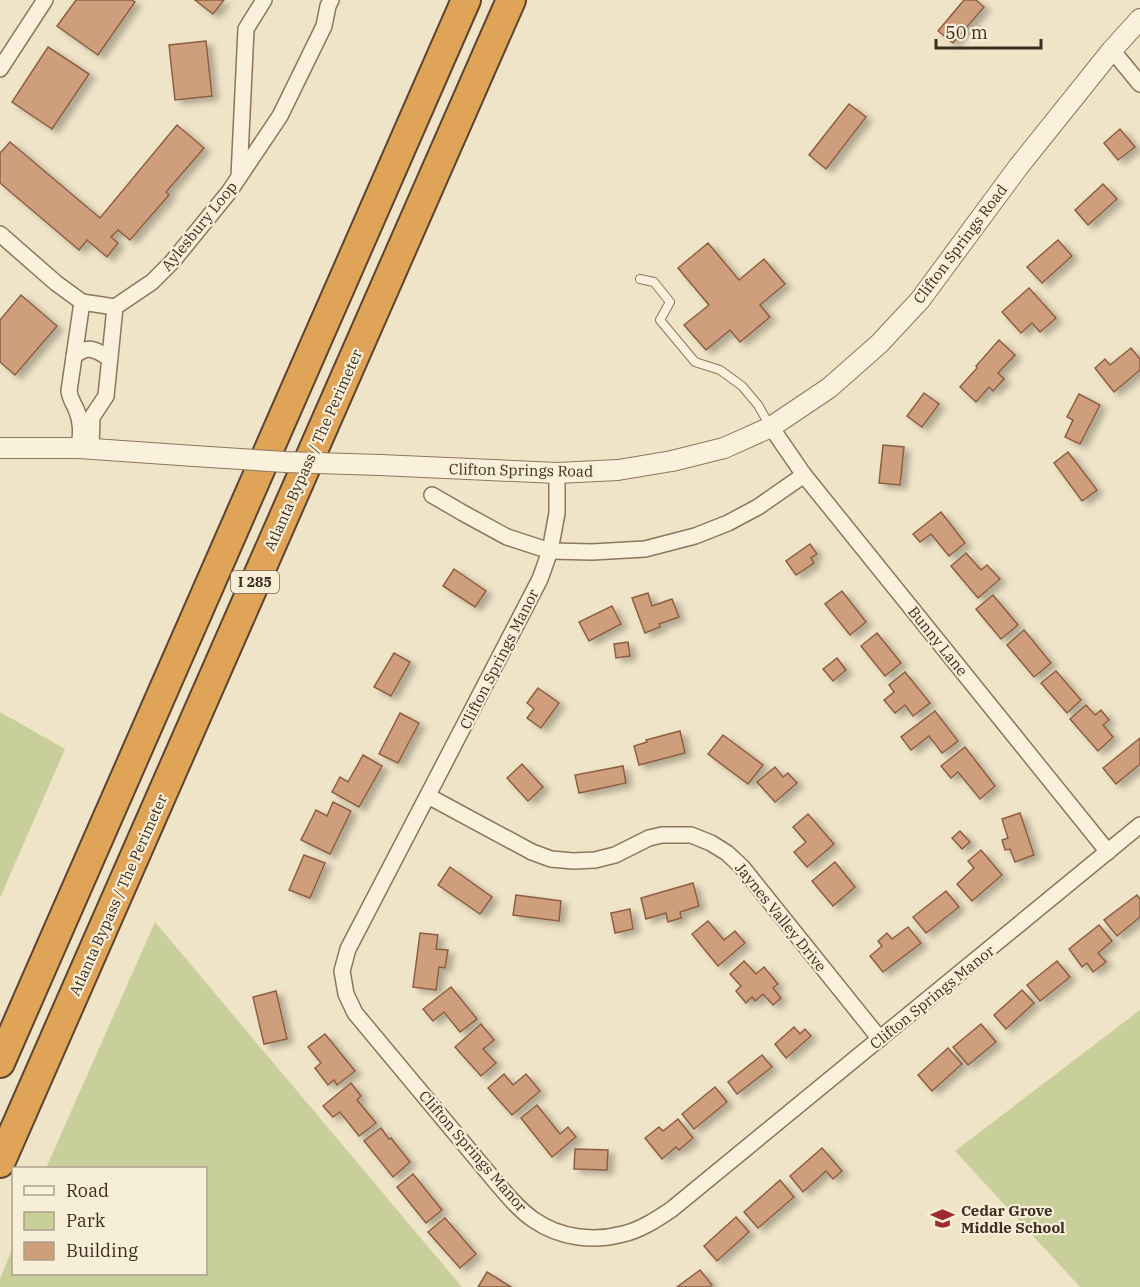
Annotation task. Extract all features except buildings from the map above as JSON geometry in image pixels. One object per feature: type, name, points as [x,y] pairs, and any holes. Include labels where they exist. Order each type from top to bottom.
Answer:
[{"type":"highway","name":"I 285","points":[[0,1063],[465,0]]},
{"type":"highway","name":"Atlanta Bypass / The Perimeter","points":[[0,1163],[511,0]]},
{"type":"street","points":[[0,69],[45,0]]},
{"type":"street","points":[[239,178],[246,29],[264,0]]},
{"type":"street","name":"Aylesbury Loop","points":[[115,307],[152,282],[172,262],[239,178],[280,116],[324,26],[326,2]]},
{"type":"street","name":"Clifton Springs Road","points":[[0,448],[85,448],[285,462],[557,473],[618,470],[672,461],[724,448],[771,427],[829,388],[879,344],[920,300],[1019,166],[1112,50],[1140,20]]},
{"type":"street","points":[[1112,50],[1140,84]]},
{"type":"street","points":[[0,234],[56,283],[82,302],[115,307],[106,396],[92,417],[85,448]]},
{"type":"street","points":[[82,302],[69,391],[70,399],[77,409],[85,448]]},
{"type":"street","points":[[74,356],[81,351],[92,349],[109,358]]},
{"type":"street","name":"Bunny Lane","points":[[771,427],[804,475],[1108,852]]},
{"type":"street","name":"Clifton Springs Manor","points":[[557,473],[557,513],[550,551],[540,579],[348,949],[342,971],[346,994],[355,1013],[507,1195],[534,1220],[559,1233],[590,1239],[623,1234],[647,1225],[672,1209],[1140,825]]},
{"type":"street","points":[[432,495],[507,537],[550,551],[592,552],[645,549],[695,536],[728,524],[758,507],[804,475]]},
{"type":"street","name":"Jaynes Valley Drive","points":[[428,796],[532,852],[551,859],[595,860],[615,855],[648,838],[662,835],[691,835],[711,843],[727,853],[742,867],[880,1039]]},
{"type":"lane","points":[[640,279],[654,282],[670,302],[660,320],[695,362],[720,370],[742,386],[758,405],[771,427]]},
{"type":"green space","points":[[0,712],[65,749],[0,898]]},
{"type":"green space","points":[[155,922],[462,1287],[0,1287],[0,1279],[12,1249],[12,1275],[207,1275],[207,1167],[46,1167]]},
{"type":"green space","points":[[1140,1010],[1140,1287],[1080,1287],[955,1151]]},
{"type":"place","name":"Cedar Grove Middle School","points":[[943,1219]]}]
